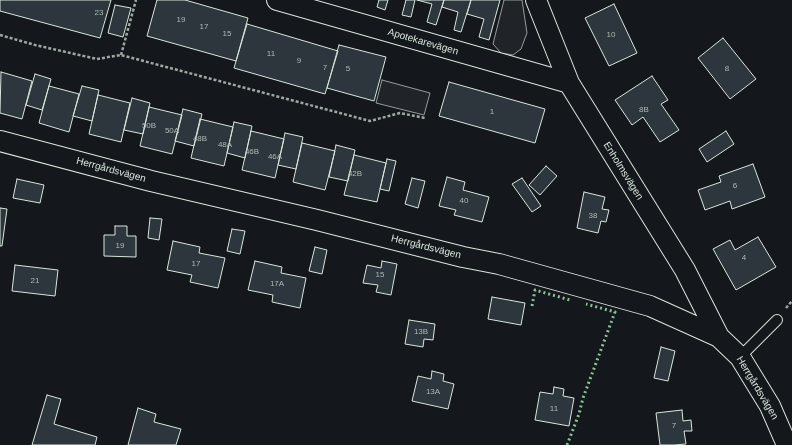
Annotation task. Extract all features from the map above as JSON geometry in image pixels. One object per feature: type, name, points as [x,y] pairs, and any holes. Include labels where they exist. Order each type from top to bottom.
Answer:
[{"type":"street","name":"Apotekarevägen","points":[[277,0],[569,83]]},
{"type":"street","name":"Enholmsvägen","points":[[536,0],[569,83],[684,270],[719,337]]},
{"type":"street","name":"Herrgårdsvägen","points":[[1,144],[317,220],[463,257],[499,264],[650,306],[719,337],[740,357],[788,439]]},
{"type":"lane","points":[[740,357],[777,320]]},
{"type":"path","points":[[121,54],[136,0]]},
{"type":"path","points":[[0,35],[97,60],[121,54],[370,121],[400,113],[425,118]]},
{"type":"shaded area","points":[[504,0],[522,0],[527,33],[521,49],[513,55],[501,53],[493,44]]},
{"type":"shaded area","points":[[382,80],[430,93],[424,115],[376,103]]},
{"type":"building","points":[[0,0],[111,0],[100,38],[0,11]]},
{"type":"building","points":[[157,0],[185,0],[248,18],[236,61],[147,36]]},
{"type":"building","points":[[379,0],[388,0],[385,10],[377,7]]},
{"type":"building","points":[[406,0],[415,0],[411,17],[402,15]]},
{"type":"building","points":[[417,0],[444,0],[436,25],[427,22],[432,4]]},
{"type":"building","points":[[444,0],[471,0],[461,32],[454,30],[458,12],[442,7]]},
{"type":"building","points":[[471,0],[500,0],[489,40],[479,37],[484,19],[467,14]]},
{"type":"building","points":[[614,4],[637,53],[609,66],[585,18]]},
{"type":"building","points":[[115,5],[131,8],[123,37],[108,33]]},
{"type":"building","points":[[247,24],[338,51],[325,94],[234,68]]},
{"type":"building","points":[[723,38],[756,79],[730,99],[698,58]]},
{"type":"building","points":[[339,45],[386,57],[374,101],[327,88]]},
{"type":"building","points":[[1,72],[32,81],[22,119],[0,113]]},
{"type":"building","points":[[35,74],[51,79],[42,110],[26,105]]},
{"type":"building","points":[[652,76],[668,100],[661,104],[679,130],[660,142],[643,117],[632,125],[615,100]]},
{"type":"building","points":[[449,82],[545,109],[535,143],[439,116]]},
{"type":"building","points":[[49,86],[79,94],[69,132],[39,123]]},
{"type":"building","points":[[82,86],[99,90],[92,121],[73,116]]},
{"type":"building","points":[[98,95],[130,103],[121,142],[89,134]]},
{"type":"building","points":[[132,98],[150,103],[143,134],[124,130]]},
{"type":"building","points":[[149,107],[182,115],[172,154],[140,146]]},
{"type":"building","points":[[183,109],[202,114],[194,146],[175,141]]},
{"type":"building","points":[[200,119],[233,127],[224,166],[191,158]]},
{"type":"building","points":[[234,122],[252,126],[245,158],[227,153]]},
{"type":"building","points":[[251,131],[284,139],[275,178],[242,170]]},
{"type":"building","points":[[726,131],[734,144],[707,162],[699,149]]},
{"type":"building","points":[[285,133],[303,137],[296,169],[278,165]]},
{"type":"building","points":[[302,143],[335,151],[325,190],[293,182]]},
{"type":"building","points":[[336,145],[355,150],[348,181],[329,177]]},
{"type":"building","points":[[354,155],[386,163],[377,202],[344,195]]},
{"type":"building","points":[[387,159],[396,161],[389,191],[380,189]]},
{"type":"building","points":[[753,164],[765,197],[732,209],[730,201],[705,210],[698,190],[721,182],[719,176]]},
{"type":"building","points":[[546,166],[557,176],[540,195],[529,185]]},
{"type":"building","points":[[447,177],[465,182],[463,190],[489,197],[482,222],[454,215],[456,210],[439,206]]},
{"type":"building","points":[[412,178],[425,181],[418,208],[405,204]]},
{"type":"building","points":[[522,178],[541,206],[532,212],[512,184]]},
{"type":"building","points":[[17,179],[44,185],[40,203],[13,198]]},
{"type":"building","points":[[584,192],[605,197],[602,209],[609,210],[606,222],[601,221],[598,233],[577,228]]},
{"type":"building","points":[[0,208],[7,209],[2,246],[0,246]]},
{"type":"building","points":[[150,218],[162,219],[159,240],[148,238]]},
{"type":"building","points":[[115,226],[127,226],[127,236],[136,236],[136,257],[104,256],[104,235],[115,235]]},
{"type":"building","points":[[232,229],[245,231],[240,254],[227,251]]},
{"type":"building","points":[[758,237],[776,267],[736,290],[713,249],[730,240],[735,250]]},
{"type":"building","points":[[173,241],[200,247],[199,253],[225,258],[218,288],[190,282],[192,275],[167,270]]},
{"type":"building","points":[[315,247],[327,250],[322,274],[309,271]]},
{"type":"building","points":[[255,261],[282,267],[281,273],[306,278],[300,308],[272,302],[273,295],[248,290]]},
{"type":"building","points":[[382,261],[397,264],[391,295],[376,292],[378,285],[363,283],[367,265],[381,268]]},
{"type":"building","points":[[15,265],[58,270],[55,296],[12,291]]},
{"type":"building","points":[[492,297],[525,303],[521,325],[488,319]]},
{"type":"building","points":[[409,320],[435,324],[433,340],[424,339],[423,347],[405,344]]},
{"type":"building","points":[[661,347],[675,351],[668,381],[654,378]]},
{"type":"building","points":[[432,371],[444,374],[443,381],[454,384],[448,409],[412,401],[418,376],[431,379]]},
{"type":"building","points":[[554,387],[564,389],[563,396],[574,398],[569,426],[535,420],[540,392],[553,394]]},
{"type":"building","points":[[47,395],[61,399],[54,424],[97,437],[95,445],[32,445]]},
{"type":"building","points":[[138,408],[156,414],[154,422],[181,429],[176,445],[128,445]]},
{"type":"building","points":[[682,410],[683,421],[691,420],[692,431],[684,431],[686,444],[660,445],[656,413]]},
{"type":"hedge","points":[[532,306],[535,290],[570,300]]},
{"type":"hedge","points":[[567,445],[615,312],[586,304]]}]
